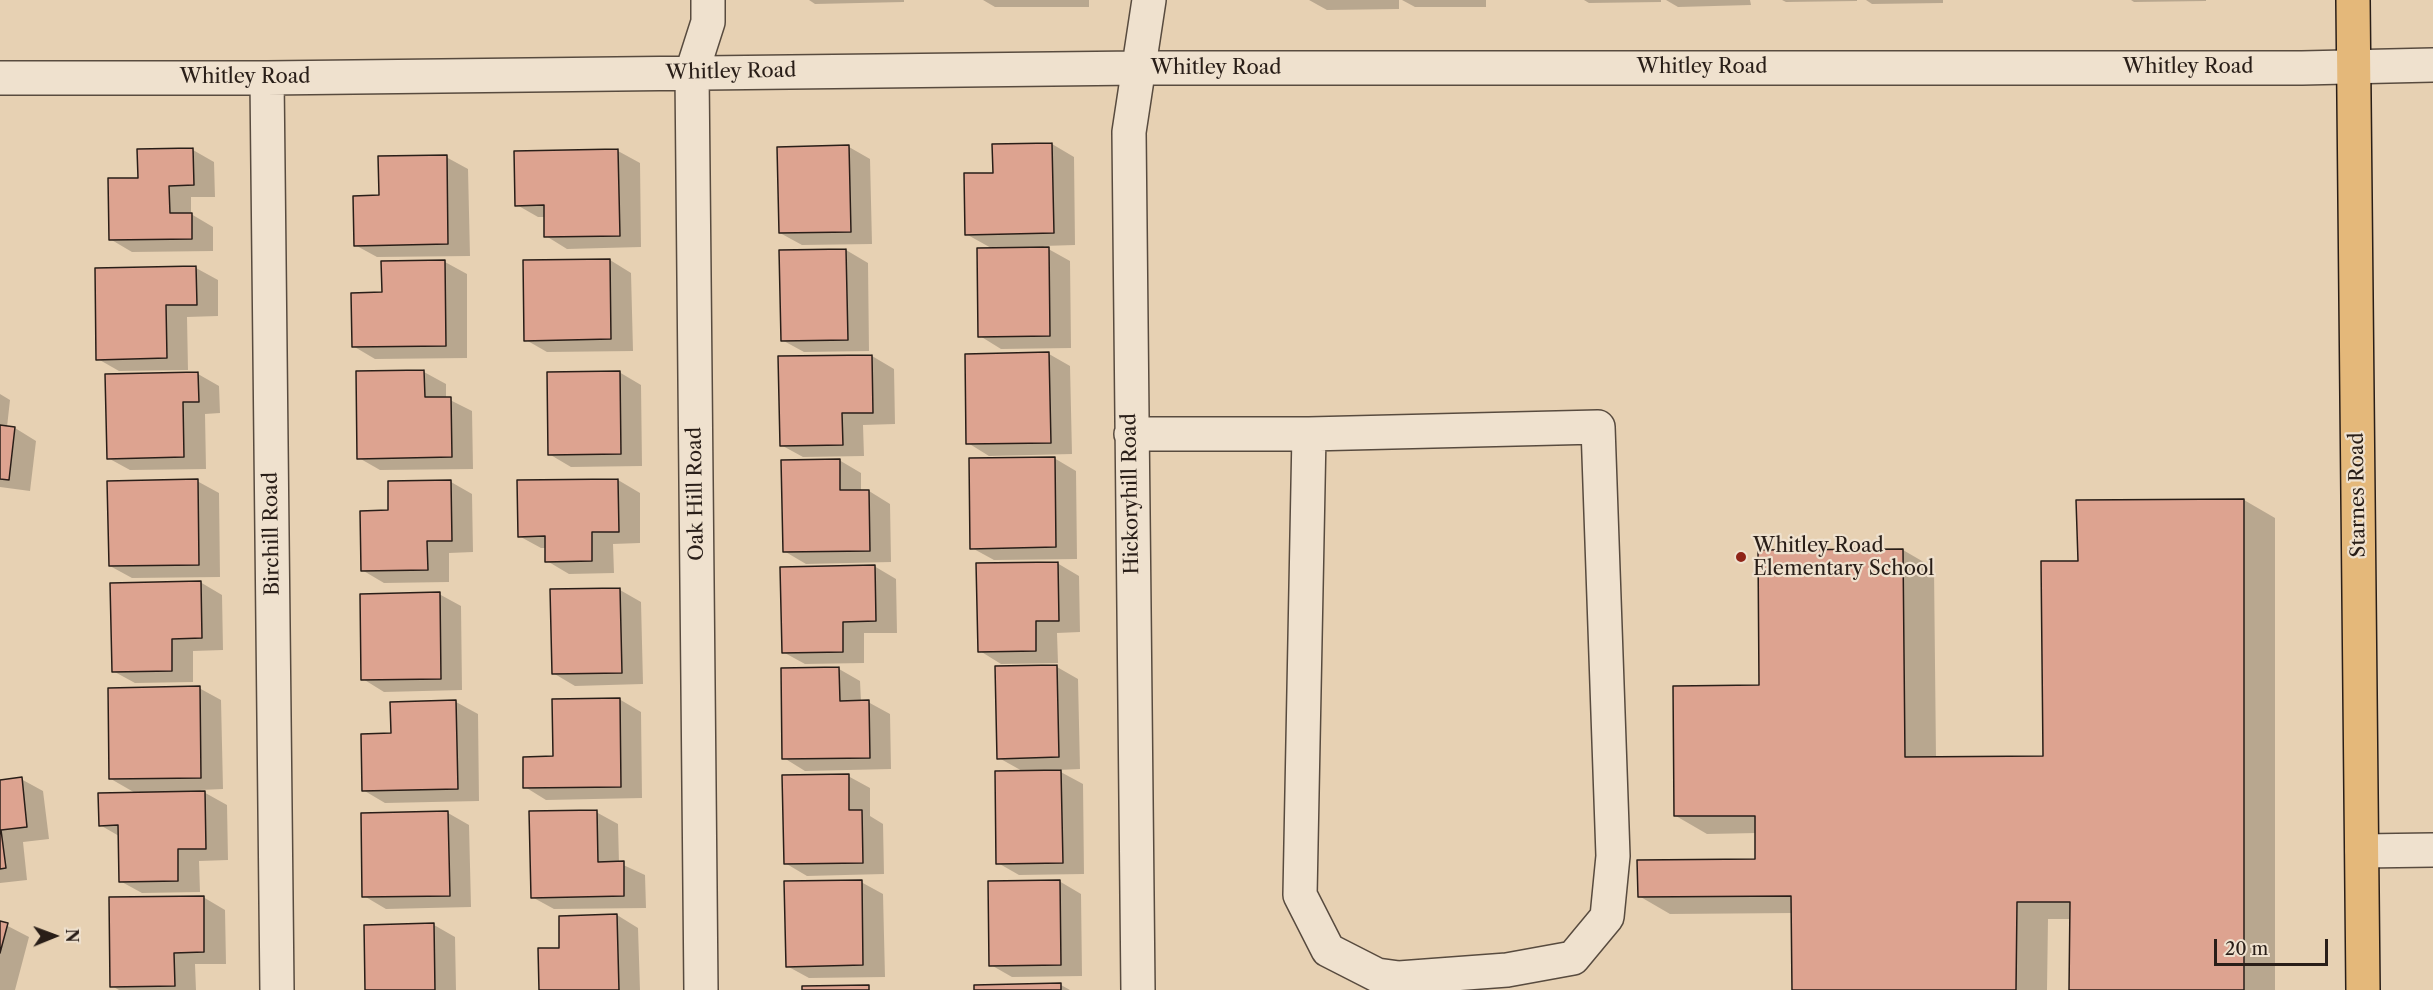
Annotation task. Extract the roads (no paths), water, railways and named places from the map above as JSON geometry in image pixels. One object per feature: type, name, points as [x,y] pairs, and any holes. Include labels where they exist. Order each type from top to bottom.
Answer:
[{"type":"main road","name":"Starnes Road","points":[[2353,0],[2363,990]]},
{"type":"street","name":"Oak Hill Road","points":[[701,990],[692,72],[708,22],[708,0]]},
{"type":"street","name":"Hickoryhill Road","points":[[1138,990],[1128,132],[1149,0]]},
{"type":"street","name":"Whitley Road","points":[[0,78],[267,78],[1139,68],[2433,65]]},
{"type":"street","name":"Birchill Road","points":[[267,78],[277,990]]},
{"type":"street","points":[[1131,434],[1309,434],[1598,427],[1613,856],[1607,917],[1573,958],[1507,970],[1400,978],[1377,975],[1328,950],[1318,932],[1300,896],[1309,434]]},
{"type":"street","points":[[2362,851],[2433,850]]},
{"type":"place","name":"Whitley Road Elementary School","points":[[1741,557]]}]
